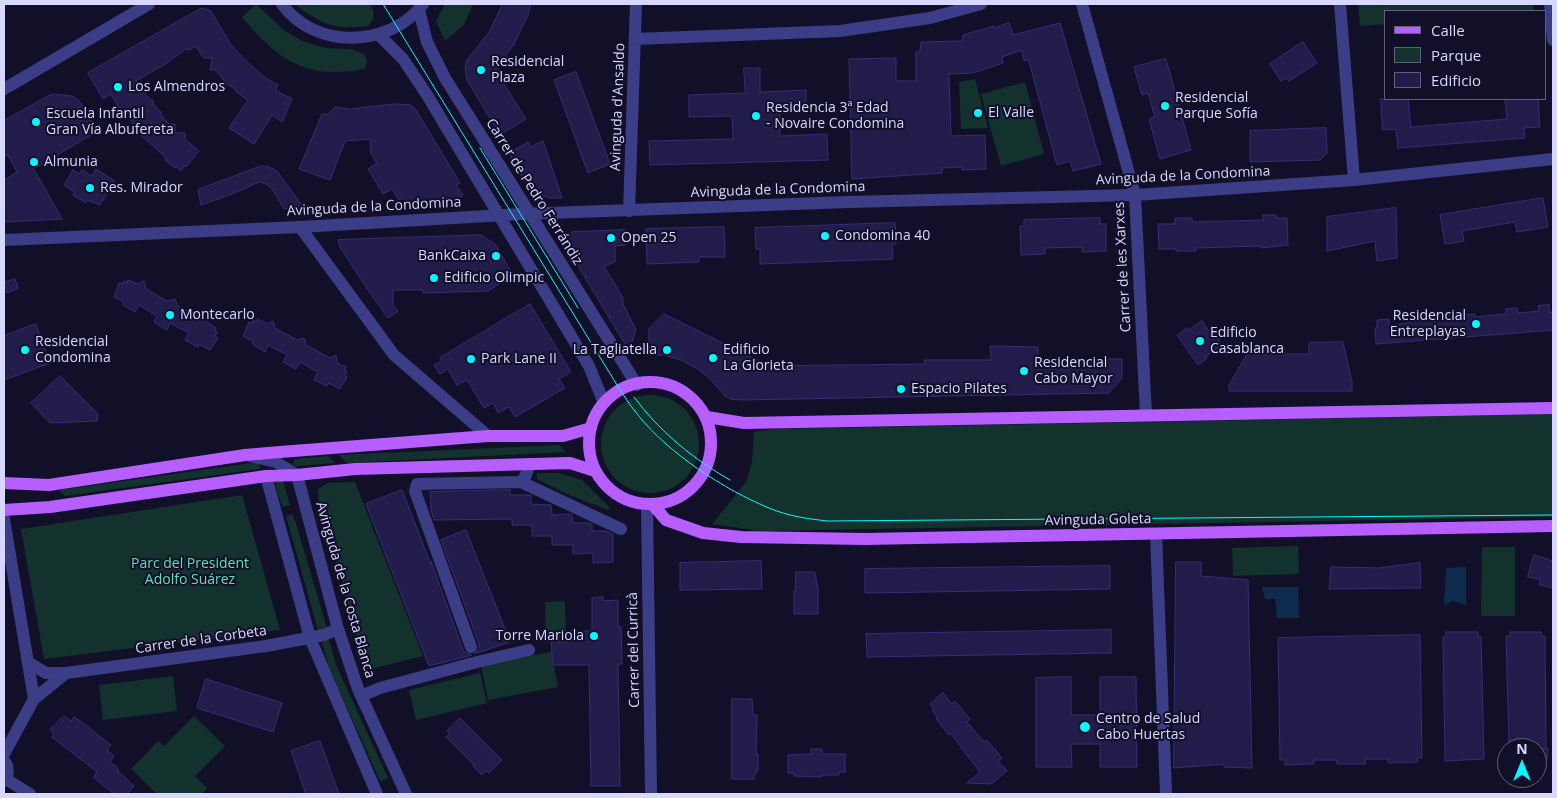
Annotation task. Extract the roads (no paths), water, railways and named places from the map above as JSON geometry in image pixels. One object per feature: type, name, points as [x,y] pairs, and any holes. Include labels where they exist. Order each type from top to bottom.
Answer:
[{"type":"main road","points":[[653,383],[673,388],[700,406],[707,417],[712,435],[710,451],[703,473],[695,484],[675,499],[650,504],[629,501],[611,491],[595,471],[589,450],[591,428],[597,413],[604,403],[621,390],[636,384],[653,383]]},
{"type":"main road","points":[[707,417],[744,423],[1553,408]]},
{"type":"main road","points":[[4,483],[49,484],[245,455],[488,436],[563,436],[591,428]]},
{"type":"main road","points":[[4,510],[50,507],[266,476],[355,469],[570,463],[595,471]]},
{"type":"main road","name":"Avinguda Goleta","points":[[650,504],[666,520],[703,533],[741,537],[865,539],[1553,526]]},
{"type":"street","points":[[4,89],[149,4]]},
{"type":"street","points":[[282,4],[298,20],[320,32],[342,38],[363,38],[397,27],[421,7]]},
{"type":"street","name":"Avinguda d'Ansaldo","points":[[629,211],[636,4]]},
{"type":"street","points":[[635,39],[840,31],[930,18],[981,4]]},
{"type":"street","name":"Carrer de les Xarxes","points":[[1082,4],[1135,195],[1146,415]]},
{"type":"street","points":[[1340,4],[1354,180]]},
{"type":"street","points":[[1550,4],[1553,40]]},
{"type":"street","name":"Carrer de Pedro Ferrándiz","points":[[421,7],[427,42],[445,78],[636,384]]},
{"type":"street","points":[[378,34],[402,60],[427,95],[589,366],[604,403]]},
{"type":"street","name":"Avinguda de la Condomina","points":[[4,240],[300,227],[498,215],[848,202],[1135,195],[1354,180],[1553,159]]},
{"type":"street","points":[[300,227],[394,355],[488,436]]},
{"type":"street","points":[[245,455],[276,462],[297,475]]},
{"type":"street","points":[[521,482],[530,464]]},
{"type":"street","name":"Avinguda de la Costa Blanca","points":[[297,475],[338,628],[361,696],[406,794]]},
{"type":"street","points":[[266,476],[310,638],[378,794]]},
{"type":"street","points":[[471,647],[415,491],[417,484],[521,482],[621,528]]},
{"type":"street","name":"Carrer del Curricà","points":[[650,504],[651,794]]},
{"type":"street","points":[[4,519],[34,699]]},
{"type":"street","points":[[1156,534],[1166,794]]},
{"type":"street","name":"Carrer de la Corbeta","points":[[28,663],[46,673],[66,673],[266,646],[324,635],[338,628]]},
{"type":"street","points":[[361,696],[380,688],[529,650]]},
{"type":"street","points":[[4,754],[34,699],[66,673]]},
{"type":"street","points":[[4,761],[7,764],[8,771],[5,780],[30,794]]},
{"type":"water","points":[[1466,567],[1466,605],[1453,601],[1444,605],[1446,568]]},
{"type":"water","points":[[1262,587],[1298,587],[1299,618],[1277,618],[1275,599],[1265,599]]},
{"type":"tram line","points":[[383,4],[617,386],[634,410],[665,443],[698,469],[734,491],[769,508],[798,517],[828,521],[1553,515]]},
{"type":"tram line","points":[[480,148],[578,308]]},
{"type":"tram line","points":[[634,397],[666,433],[703,463],[730,480]]},
{"type":"place","name":"Residencial Plaza","points":[[481,70]]},
{"type":"place","name":"Los Almendros","points":[[118,87]]},
{"type":"place","name":"Residencial Parque Sofía","points":[[1165,106]]},
{"type":"place","name":"El Valle","points":[[978,113]]},
{"type":"place","name":"Residencia 3ª Edad - Novaire Condomina","points":[[756,116]]},
{"type":"place","name":"Escuela Infantil Gran Vía Albufereta","points":[[36,122]]},
{"type":"place","name":"Almunia","points":[[34,162]]},
{"type":"place","name":"Res. Mirador","points":[[90,188]]},
{"type":"place","name":"Condomina 40","points":[[825,236]]},
{"type":"place","name":"Open 25","points":[[611,238]]},
{"type":"place","name":"BankCaixa","points":[[496,256]]},
{"type":"place","name":"Edificio Olimpic","points":[[434,278]]},
{"type":"place","name":"Montecarlo","points":[[170,315]]},
{"type":"place","name":"Residencial Entreplayas","points":[[1476,324]]},
{"type":"place","name":"Edificio Casablanca","points":[[1200,341]]},
{"type":"place","name":"Residencial Condomina","points":[[25,350]]},
{"type":"place","name":"La Tagliatella","points":[[667,350]]},
{"type":"place","name":"Edificio La Glorieta","points":[[713,358]]},
{"type":"place","name":"Park Lane II","points":[[471,359]]},
{"type":"place","name":"Residencial Cabo Mayor","points":[[1024,371]]},
{"type":"place","name":"Espacio Pilates","points":[[901,389]]},
{"type":"place","name":"Torre Mariola","points":[[594,636]]},
{"type":"place","name":"Centro de Salud Cabo Huertas","points":[[1085,727]]},
{"type":"park label","name":"Parc del President Adolfo Suárez","points":[[190,572]]}]
